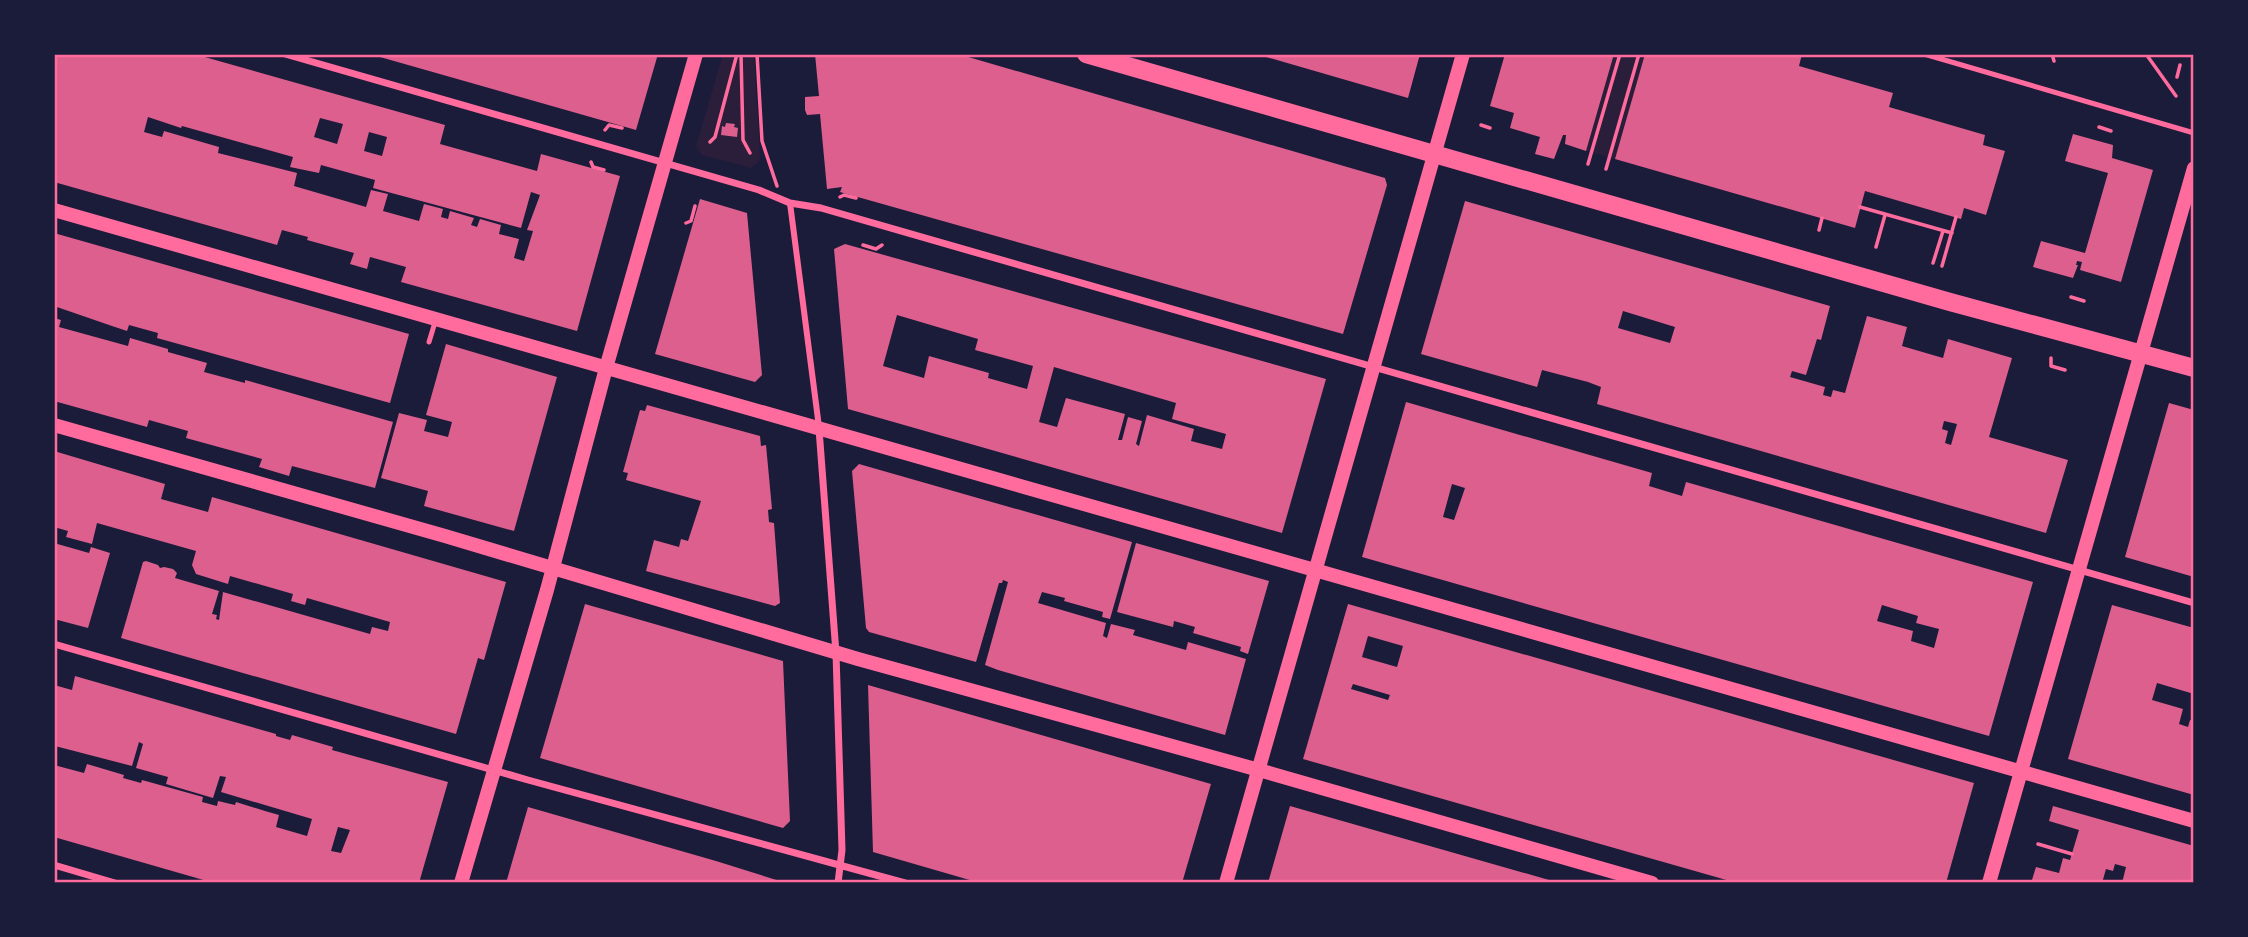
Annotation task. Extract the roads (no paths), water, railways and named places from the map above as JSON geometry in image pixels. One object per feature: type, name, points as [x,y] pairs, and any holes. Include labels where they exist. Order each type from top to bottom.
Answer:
[{"type":"main road","points":[[461,883],[553,569],[606,368],[696,54]]},
{"type":"main road","points":[[1086,54],[1950,302],[2194,368]]},
{"type":"main road","points":[[1226,883],[1463,54]]},
{"type":"main road","points":[[1989,883],[2194,168]]},
{"type":"main road","points":[[54,210],[2194,821]]},
{"type":"main road","points":[[54,425],[836,653],[1259,770],[1652,883]]},
{"type":"street","points":[[285,54],[759,190],[790,203],[821,208],[2194,603]]},
{"type":"street","points":[[790,203],[819,429],[836,653],[842,850],[838,883]]},
{"type":"street","points":[[54,644],[494,770],[905,883]]},
{"type":"street","points":[[54,865],[115,883]]},
{"type":"lane","points":[[1924,54],[2194,134]]},
{"type":"lane","points":[[429,342],[436,319]]}]
